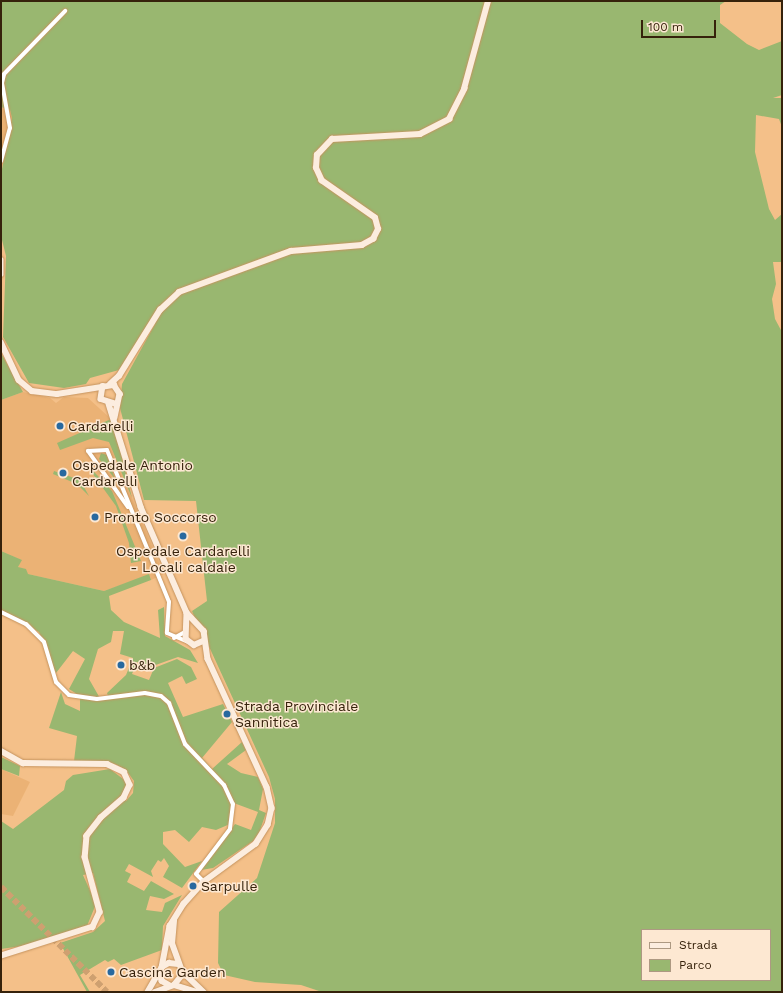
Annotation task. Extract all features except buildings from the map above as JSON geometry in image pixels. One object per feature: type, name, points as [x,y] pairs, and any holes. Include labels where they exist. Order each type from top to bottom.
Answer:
[{"type":"main road","points":[[1,342],[24,386],[40,393],[57,394],[103,386],[110,384],[120,376],[160,310],[179,292],[291,251],[362,245],[373,239],[378,229],[376,218],[322,181],[316,168],[316,155],[332,139],[420,134],[449,118],[464,89],[488,1]]},
{"type":"main road","points":[[1,260],[1,274]]},
{"type":"main road","points":[[115,417],[119,398],[120,376]]},
{"type":"main road","points":[[110,384],[119,390]]},
{"type":"main road","points":[[100,397],[103,386]]},
{"type":"main road","points":[[88,389],[110,404],[141,507],[187,613],[196,625],[204,630],[203,641],[208,659],[267,787],[272,808],[268,825],[256,844],[204,882],[175,918],[161,970],[148,992]]},
{"type":"main road","points":[[110,404],[119,398]]},
{"type":"main road","points":[[187,613],[187,630],[190,644],[197,645],[203,641]]},
{"type":"main road","points":[[187,630],[196,625]]},
{"type":"main road","points":[[197,645],[208,659]]},
{"type":"main road","points":[[1,751],[23,763],[106,764],[124,772],[130,785],[124,798],[87,836],[85,857],[100,912],[93,927],[1,956]]},
{"type":"main road","points":[[175,918],[172,944],[178,964],[183,972],[204,992]]},
{"type":"main road","points":[[161,970],[169,963],[178,964]]},
{"type":"main road","points":[[161,970],[162,980],[172,985],[197,992]]},
{"type":"main road","points":[[155,992],[181,980],[183,972]]},
{"type":"street","points":[[1,161],[10,128],[2,83],[4,74],[15,59],[65,11]]},
{"type":"street","points":[[128,507],[88,451],[107,450],[128,507],[169,602],[166,628],[174,638],[190,644]]},
{"type":"street","points":[[1,612],[26,624],[44,642],[56,682],[69,695],[97,699],[145,693],[169,703],[185,744],[224,784],[233,804],[230,829],[196,874],[204,882]]},
{"type":"street","points":[[174,638],[187,630]]},
{"type":"shaded area","points":[[1,107],[10,110],[12,118],[1,174]]},
{"type":"shaded area","name":"Ospedale Antonio Cardarelli","points":[[23,392],[50,398],[56,403],[64,397],[88,398],[111,419],[132,498],[164,574],[151,580],[138,579],[104,591],[28,574],[18,567],[21,560],[1,551],[1,400]]},
{"type":"shaded area","points":[[1,769],[30,782],[13,816],[1,814]]},
{"type":"green space","points":[[1,1],[726,1],[720,5],[720,23],[747,44],[759,50],[782,41],[782,95],[773,98],[782,98],[782,127],[779,119],[756,115],[755,152],[769,209],[775,220],[782,214],[782,262],[773,262],[776,284],[772,299],[775,319],[782,332],[782,992],[322,992],[301,985],[255,982],[224,975],[218,963],[219,912],[257,878],[275,823],[275,799],[269,777],[206,640],[205,627],[197,623],[192,611],[207,601],[196,501],[144,500],[120,408],[122,384],[155,324],[151,319],[119,370],[90,378],[86,384],[64,388],[29,383],[3,337],[6,256],[1,236],[1,174],[12,118],[10,110],[1,107]]},
{"type":"green space","points":[[1,353],[23,392],[1,400]]},
{"type":"green space","points":[[111,419],[113,421],[132,498],[109,442],[93,438],[60,450],[57,443]]},
{"type":"green space","points":[[101,453],[107,455],[115,479],[99,459]]},
{"type":"green space","points":[[82,459],[112,491],[141,561],[131,563],[129,543],[116,506]]},
{"type":"green space","points":[[54,471],[80,480],[89,496],[77,484],[53,474]]},
{"type":"green space","points":[[1,551],[22,560],[18,567],[26,569],[28,574],[104,591],[149,574],[151,580],[109,596],[111,610],[124,622],[160,638],[158,610],[164,607],[165,636],[190,650],[198,663],[178,657],[150,667],[137,662],[132,674],[149,680],[154,668],[177,659],[191,667],[197,679],[186,684],[182,676],[168,683],[183,717],[223,704],[232,722],[202,758],[212,769],[242,742],[246,750],[227,764],[241,773],[258,777],[263,789],[259,810],[266,813],[259,833],[253,841],[213,868],[201,870],[235,824],[251,830],[258,812],[231,802],[230,824],[216,830],[202,827],[189,842],[175,830],[163,832],[163,844],[185,867],[202,861],[182,888],[163,877],[169,866],[164,858],[161,862],[158,860],[151,871],[153,877],[129,864],[125,871],[131,874],[127,882],[144,891],[151,881],[174,894],[164,899],[150,896],[146,910],[162,912],[165,903],[182,895],[163,926],[162,950],[121,965],[114,959],[108,962],[105,960],[80,975],[90,992],[87,992],[60,943],[93,932],[105,921],[93,873],[83,875],[96,904],[87,926],[36,944],[1,949],[1,821],[13,829],[64,790],[66,781],[73,775],[110,769],[127,782],[123,793],[126,801],[133,793],[134,781],[126,770],[115,764],[74,761],[77,736],[49,728],[61,692],[65,704],[80,711],[80,696],[69,689],[85,659],[73,651],[56,673],[39,632],[1,610]],"holes":[[[113,631],[124,631],[120,654],[133,658],[126,675],[107,693],[109,699],[101,700],[89,679],[98,649],[111,642]]]},
{"type":"green space","points":[[1,757],[20,766],[19,776],[1,769]]},
{"type":"tunnel","points":[[1,887],[107,992]]},
{"type":"place","name":"Cardarelli","points":[[60,426]]},
{"type":"place","name":"Ospedale Antonio Cardarelli","points":[[63,473]]},
{"type":"place","name":"Pronto Soccorso","points":[[95,517]]},
{"type":"place","name":"Ospedale Cardarelli - Locali caldaie","points":[[183,536]]},
{"type":"place","name":"b&b","points":[[121,665]]},
{"type":"place","name":"Strada Provinciale Sannitica","points":[[227,714]]},
{"type":"place","name":"Sarpulle","points":[[193,886]]},
{"type":"place","name":"Cascina Garden","points":[[111,972]]}]
